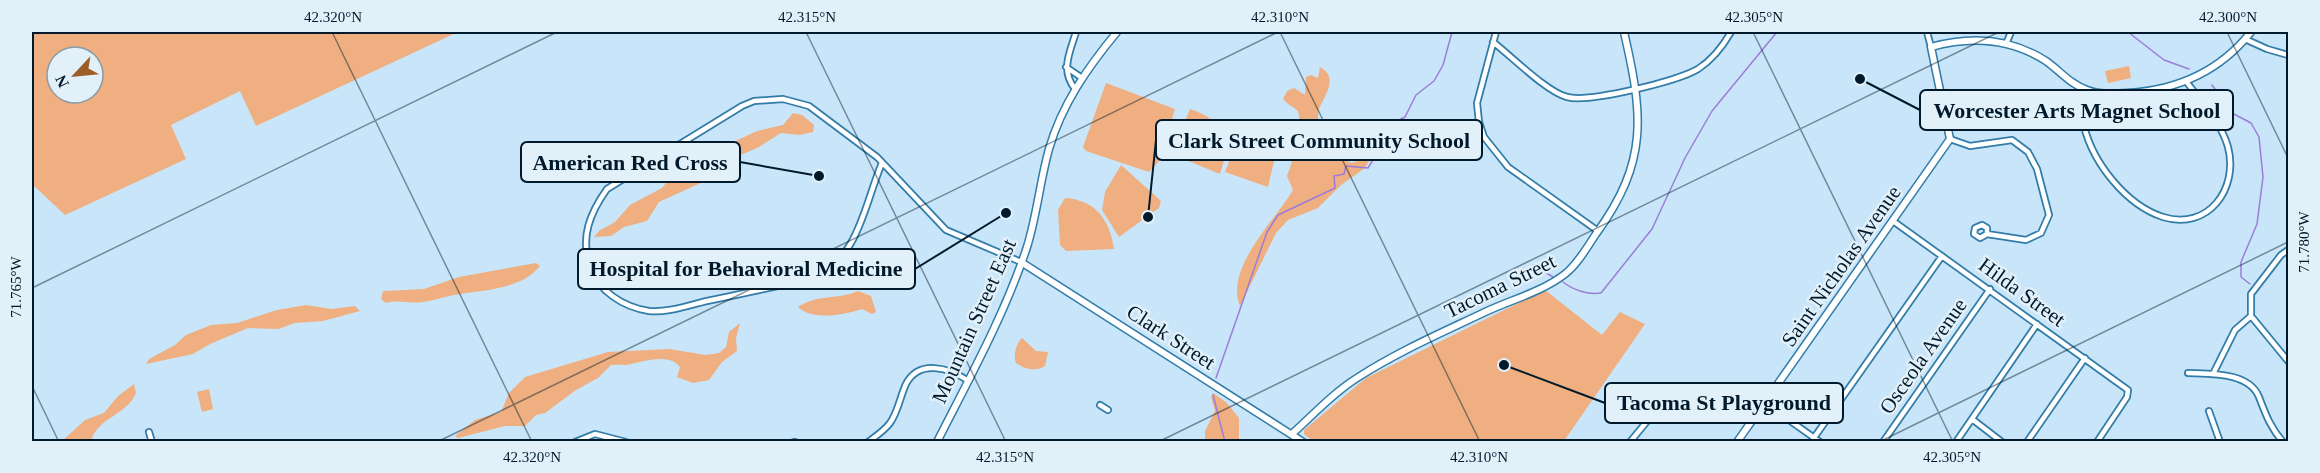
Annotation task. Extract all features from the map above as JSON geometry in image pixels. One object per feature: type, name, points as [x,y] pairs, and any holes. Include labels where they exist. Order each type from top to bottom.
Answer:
[{"type":"street","points":[[1075,89],[1066,76],[1066,67],[1076,32]]},
{"type":"street","name":"Mountain Street East","points":[[937,441],[1021,262],[1038,205],[1049,148],[1065,107],[1082,78],[1117,32]]},
{"type":"street","points":[[1496,32],[1477,103],[1479,122],[1488,145],[1508,167],[1598,231]]},
{"type":"street","name":"Tacoma Street","points":[[1292,434],[1343,388],[1376,366],[1561,277],[1572,268],[1614,208],[1631,171],[1638,134],[1637,89],[1624,32]]},
{"type":"street","points":[[1493,42],[1564,96],[1582,98],[1637,89],[1676,79],[1698,69],[1717,52],[1731,32]]},
{"type":"street","points":[[1927,32],[1950,139],[1970,146],[2012,140],[2028,152],[2037,169],[2049,215],[2042,233],[2026,240],[1987,234]]},
{"type":"street","points":[[2006,44],[2011,32]]},
{"type":"street","points":[[1931,47],[1971,40],[2006,44],[2038,57],[2084,89],[2101,94],[2139,93],[2186,81],[2219,63],[2251,32]]},
{"type":"street","points":[[2246,39],[2266,49],[2289,55]]},
{"type":"street","points":[[1066,67],[1082,78]]},
{"type":"street","points":[[2084,89],[2083,115],[2086,134],[2109,175],[2130,197],[2162,216],[2180,220],[2197,217],[2216,205],[2227,191],[2230,157],[2221,129],[2186,81]]},
{"type":"street","points":[[882,162],[849,250],[828,271],[811,279],[679,308],[650,311],[627,305],[610,295],[596,280],[589,265],[587,227],[594,207],[607,189],[668,150],[754,101],[783,99],[809,106],[882,162],[945,230],[1021,262]]},
{"type":"street","points":[[2083,115],[2147,114]]},
{"type":"street","name":"Saint Nicholas Avenue","points":[[1737,441],[1950,139]]},
{"type":"street","name":"Hilda Street","points":[[1893,221],[2123,386],[2128,393],[2100,440]]},
{"type":"street","points":[[2289,250],[2281,255],[2251,294],[2252,316],[2289,361]]},
{"type":"street","points":[[1813,439],[1942,256]]},
{"type":"street","name":"Clark Street","points":[[1021,262],[1303,441]]},
{"type":"street","name":"Osceola Avenue","points":[[1883,441],[1990,289]]},
{"type":"street","points":[[2213,374],[2235,330],[2252,316]]},
{"type":"street","points":[[1956,441],[2037,324]]},
{"type":"street","points":[[2027,441],[2085,358]]},
{"type":"street","points":[[868,441],[890,423],[907,382],[917,373],[939,367],[967,380]]},
{"type":"street","points":[[2188,373],[2213,374],[2243,380],[2258,395],[2270,427],[2283,441]]},
{"type":"street","points":[[1630,441],[1667,397]]},
{"type":"street","points":[[1765,403],[1813,439],[1820,441]]},
{"type":"street","points":[[1100,405],[1108,410]]},
{"type":"street","points":[[2209,411],[2220,441]]},
{"type":"street","points":[[1972,419],[2002,441]]},
{"type":"street","points":[[149,432],[153,441]]},
{"type":"street","points":[[575,441],[595,434],[626,441]]},
{"type":"shaded area","points":[[32,32],[458,32],[256,126],[240,91],[171,125],[186,159],[65,215],[32,184]]},
{"type":"shaded area","points":[[2129,66],[2131,78],[2108,83],[2105,71]]},
{"type":"shaded area","points":[[1320,67],[1326,71],[1330,81],[1319,109],[1318,130],[1314,136],[1300,126],[1298,111],[1283,99],[1287,91],[1294,88],[1305,95],[1306,77],[1311,75],[1318,78]]},
{"type":"shaded area","points":[[1106,83],[1175,109],[1160,160],[1149,172],[1086,151],[1083,147]]},
{"type":"shaded area","points":[[1190,109],[1211,119],[1222,133],[1225,151],[1220,174],[1176,156],[1173,150]]},
{"type":"shaded area","points":[[793,113],[802,115],[814,125],[813,132],[800,135],[781,133],[757,148],[736,157],[707,180],[659,202],[647,221],[624,227],[611,236],[594,237],[599,231],[615,222],[630,205],[662,188],[679,167],[757,131],[783,125]]},
{"type":"shaded area","points":[[1295,134],[1312,147],[1333,143],[1340,158],[1352,163],[1363,159],[1374,140],[1380,142],[1365,168],[1341,185],[1318,208],[1288,220],[1276,233],[1240,306],[1237,291],[1239,276],[1246,260],[1254,244],[1293,190],[1287,176],[1296,150]]},
{"type":"shaded area","points":[[1249,136],[1264,138],[1278,144],[1268,187],[1225,172],[1236,144]]},
{"type":"shaded area","points":[[1121,165],[1161,201],[1159,208],[1119,237],[1102,210],[1105,192]]},
{"type":"shaded area","points":[[1065,198],[1085,203],[1099,213],[1109,229],[1114,249],[1066,251],[1060,245],[1058,210]]},
{"type":"shaded area","points":[[536,263],[540,266],[532,274],[500,288],[430,301],[386,303],[381,299],[383,291],[424,289],[459,277]]},
{"type":"shaded area","points":[[1545,290],[1602,335],[1620,312],[1645,324],[1564,441],[1314,442],[1304,434],[1304,430],[1366,378]]},
{"type":"shaded area","points":[[858,291],[871,296],[876,312],[872,314],[862,309],[828,316],[812,314],[798,307],[813,300]]},
{"type":"shaded area","points":[[306,305],[331,309],[355,306],[360,311],[323,321],[295,323],[278,329],[248,328],[193,354],[146,364],[149,359],[175,345],[186,335],[211,325],[237,323],[277,310]]},
{"type":"shaded area","points":[[740,323],[736,338],[737,351],[722,362],[709,380],[693,383],[677,377],[680,367],[664,359],[611,365],[598,378],[576,390],[545,413],[536,415],[525,426],[505,426],[458,438],[455,436],[475,420],[501,412],[509,393],[525,377],[608,352],[669,349],[706,355],[719,353],[726,347],[729,332]]},
{"type":"shaded area","points":[[1022,338],[1036,351],[1048,352],[1045,366],[1030,369],[1016,363],[1016,350]]},
{"type":"shaded area","points":[[134,384],[136,393],[132,400],[99,427],[91,441],[62,441],[85,420],[104,413],[118,396]]},
{"type":"shaded area","points":[[209,389],[213,409],[202,412],[197,392]]},
{"type":"shaded area","points":[[1213,393],[1226,402],[1239,418],[1239,441],[1205,441],[1205,431],[1215,411],[1211,397]]},
{"type":"waterway","points":[[1216,378],[1267,232],[1278,215],[1335,188],[1334,176],[1344,174],[1346,166],[1368,168],[1374,158],[1375,148],[1391,124],[1405,117],[1416,95],[1434,81],[1443,65],[1452,32]]},
{"type":"waterway","points":[[1563,282],[1581,291],[1601,293],[1652,229],[1685,158],[1712,111],[1777,32]]},
{"type":"waterway","points":[[2128,32],[2164,60],[2189,69]]},
{"type":"waterway","points":[[2212,85],[2232,113],[2251,123],[2259,137],[2263,177],[2257,224],[2241,262],[2241,277],[2250,284]]},
{"type":"waterway","points":[[1533,265],[1553,277]]},
{"type":"waterway","points":[[1213,395],[1225,442]]},
{"type":"place","name":"Worcester Arts Magnet School","points":[[1860,79]]},
{"type":"place","name":"American Red Cross","points":[[819,176]]},
{"type":"place","name":"Hospital for Behavioral Medicine","points":[[1006,213]]},
{"type":"place","name":"Clark Street Community School","points":[[1148,217]]},
{"type":"place","name":"Tacoma St Playground","points":[[1504,365]]}]
